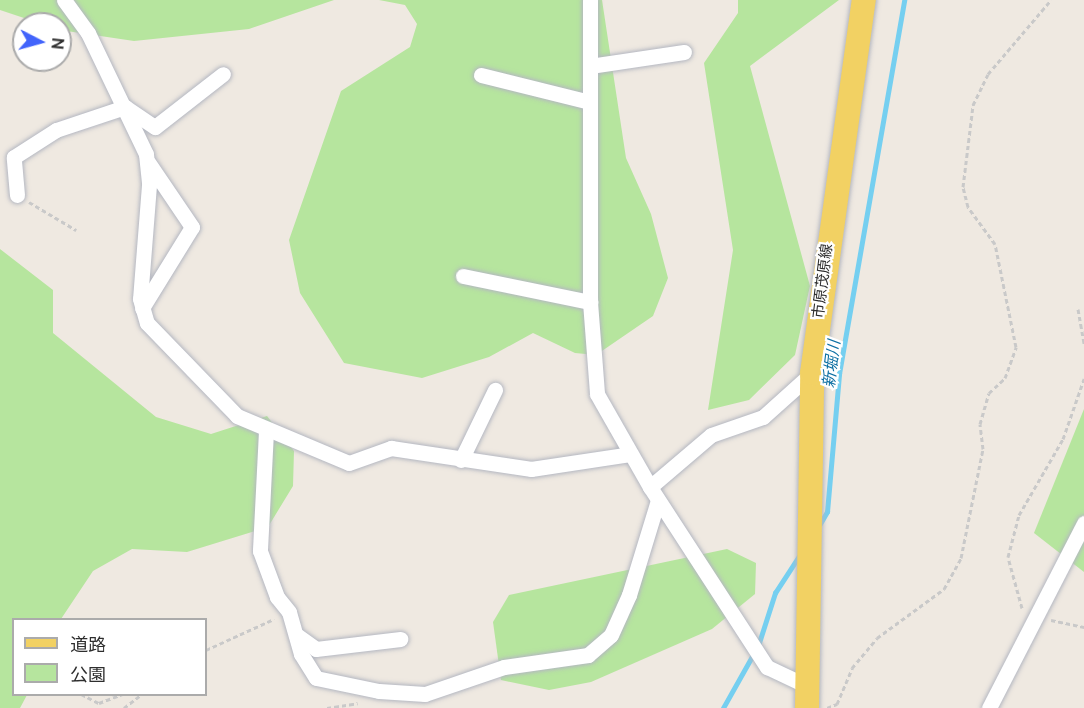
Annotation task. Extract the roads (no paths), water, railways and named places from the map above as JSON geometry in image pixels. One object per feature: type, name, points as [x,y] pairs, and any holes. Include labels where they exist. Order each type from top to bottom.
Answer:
[{"type":"main road","name":"市原茂原線","points":[[806,697],[812,373],[864,0]]},
{"type":"street","points":[[64,0],[83,24],[125,107],[146,160],[192,227],[142,308]]},
{"type":"street","points":[[590,0],[590,302],[597,394],[654,493],[767,667],[806,697]]},
{"type":"street","points":[[590,66],[684,52]]},
{"type":"street","points":[[125,107],[155,127],[223,74]]},
{"type":"street","points":[[480,75],[590,102]]},
{"type":"street","points":[[17,195],[14,157],[56,130],[125,107]]},
{"type":"street","points":[[146,160],[142,308],[163,345],[237,416],[266,431],[349,463],[391,448],[531,470],[630,454]]},
{"type":"street","points":[[463,276],[590,302]]},
{"type":"street","points":[[266,431],[260,551],[277,597],[289,612],[298,636],[301,654],[316,678],[379,692],[425,694],[504,667],[588,656],[611,635],[629,595],[654,493],[711,435],[764,417],[812,373]]},
{"type":"street","points":[[461,460],[495,390]]},
{"type":"street","points":[[988,708],[1084,522]]},
{"type":"street","points":[[298,636],[316,649],[400,639]]},
{"type":"waterway","name":"新堀川","points":[[820,524],[827,512],[839,374],[904,0]]},
{"type":"waterway","name":"新堀川","points":[[758,646],[775,593],[799,556]]},
{"type":"waterway","name":"新堀川","points":[[723,708],[754,653]]}]
